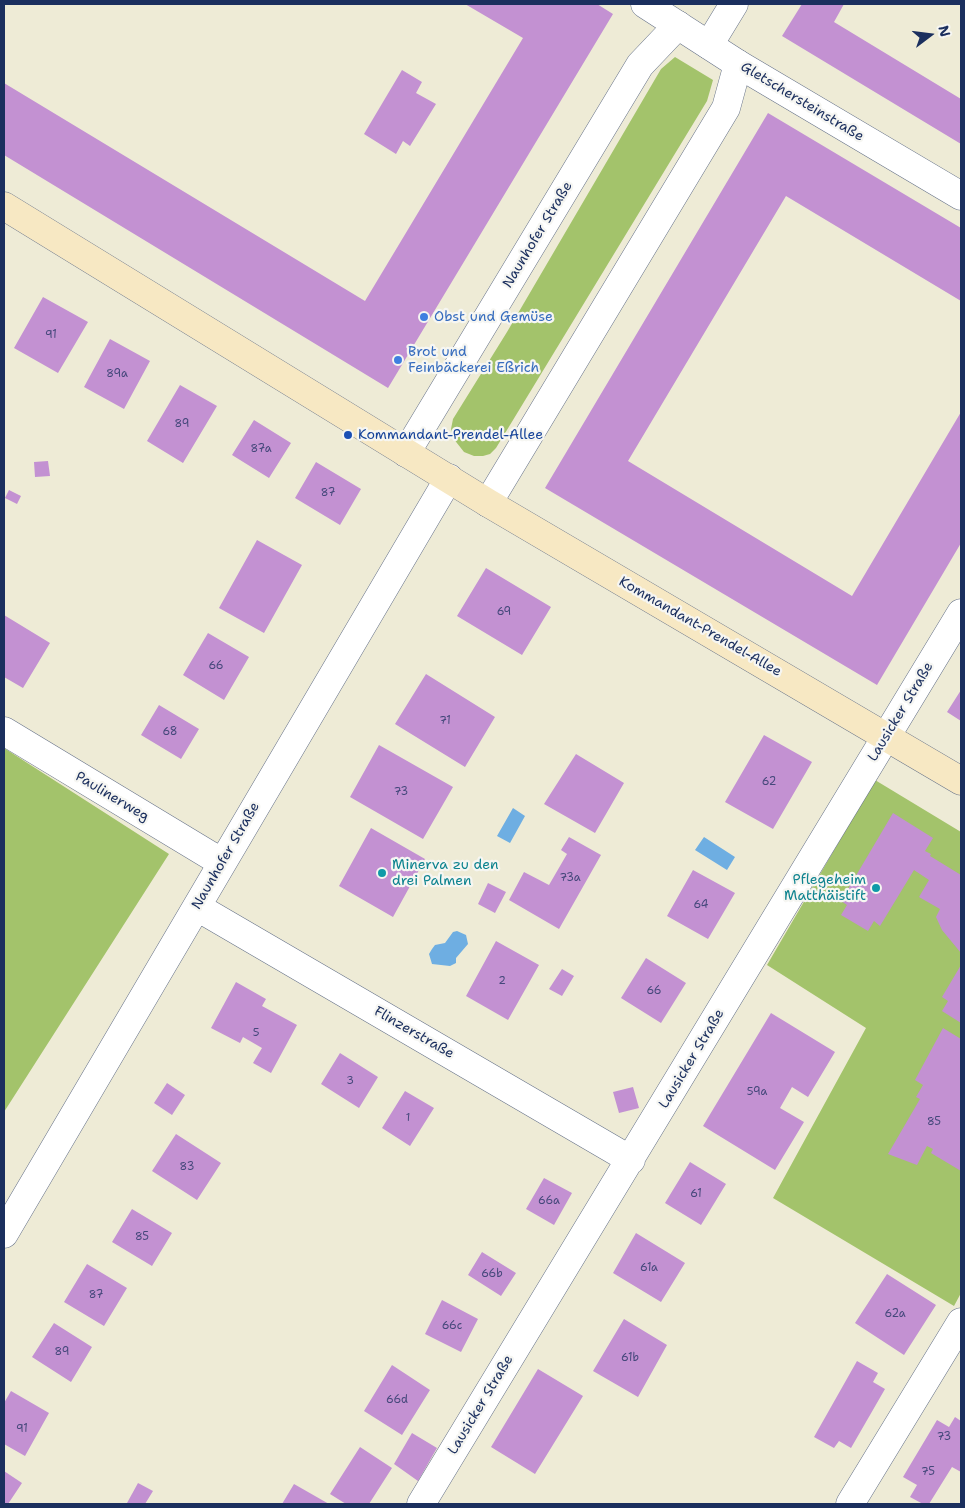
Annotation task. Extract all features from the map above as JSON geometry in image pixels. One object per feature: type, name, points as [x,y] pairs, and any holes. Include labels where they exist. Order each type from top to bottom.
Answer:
[{"type":"main road","name":"Kommandant-Prendel-Allee","points":[[4,206],[488,503],[961,780]]},
{"type":"street","name":"Gletschersteinstraße","points":[[645,4],[738,64],[961,196]]},
{"type":"street","points":[[708,45],[734,4]]},
{"type":"street","name":"Naunhofer Straße","points":[[406,453],[640,66],[678,25]]},
{"type":"street","points":[[488,503],[726,108],[738,64]]},
{"type":"street","name":"Naunhofer Straße","points":[[4,1234],[197,907],[221,862],[449,478]]},
{"type":"street","name":"Lausicker Straße","points":[[421,1504],[961,612]]},
{"type":"street","name":"Paulinerweg","points":[[4,731],[221,862]]},
{"type":"street","name":"Flinzerstraße","points":[[197,907],[631,1160]]},
{"type":"street","points":[[850,1504],[951,1360],[961,1322]]},
{"type":"green space","points":[[675,57],[713,80],[707,101],[496,448],[490,454],[483,456],[474,456],[464,452],[453,438],[451,429],[453,419],[507,332],[661,69]]},
{"type":"green space","points":[[4,748],[169,854],[4,1112]]},
{"type":"green space","points":[[875,780],[961,832],[961,1293],[954,1306],[773,1198],[866,1028],[767,965]]},
{"type":"water","points":[[513,808],[525,816],[510,843],[497,836]]},
{"type":"water","points":[[704,837],[735,857],[727,870],[695,850]]},
{"type":"water","points":[[457,931],[466,935],[468,944],[456,958],[456,963],[450,966],[432,964],[429,954],[435,945],[445,943],[453,932]]},
{"type":"building","points":[[465,4],[597,4],[613,14],[388,388],[4,155],[4,83],[365,301],[523,38]]},
{"type":"building","points":[[802,4],[844,4],[834,22],[961,99],[961,144],[782,36]]},
{"type":"building","points":[[402,70],[422,82],[416,93],[436,104],[410,146],[403,141],[396,154],[364,134]]},
{"type":"building","points":[[768,113],[961,228],[961,301],[786,196],[628,461],[852,596],[961,412],[961,543],[877,685],[545,488]]},
{"type":"building","points":[[43,297],[88,322],[58,373],[14,348]]},
{"type":"building","points":[[110,339],[150,361],[124,409],[84,387]]},
{"type":"building","points":[[180,385],[217,406],[183,463],[147,441]]},
{"type":"building","points":[[254,420],[291,443],[269,478],[232,455]]},
{"type":"building","points":[[48,461],[50,476],[35,477],[34,462]]},
{"type":"building","points":[[316,462],[361,489],[340,525],[295,498]]},
{"type":"building","points":[[9,490],[21,496],[17,504],[5,498]]},
{"type":"building","points":[[257,540],[302,565],[264,633],[219,608]]},
{"type":"building","points":[[486,568],[551,607],[522,655],[457,616]]},
{"type":"building","points":[[4,615],[50,643],[23,688],[4,677]]},
{"type":"building","points":[[208,633],[249,657],[224,700],[183,675]]},
{"type":"building","points":[[426,674],[495,717],[465,767],[395,724]]},
{"type":"building","points":[[961,690],[961,721],[947,712]]},
{"type":"building","points":[[159,705],[199,729],[181,759],[141,735]]},
{"type":"building","points":[[764,735],[812,762],[773,829],[725,802]]},
{"type":"building","points":[[379,745],[453,787],[423,839],[350,797]]},
{"type":"building","points":[[576,754],[624,783],[595,833],[544,804]]},
{"type":"building","name":"Pflegeheim Matthäistift","points":[[893,813],[933,838],[925,851],[961,875],[961,953],[942,930],[936,917],[940,909],[919,897],[929,880],[914,870],[880,926],[874,921],[868,931],[841,915],[847,905],[841,901]]},
{"type":"building","name":"Minerva zu den drei Palmen","points":[[371,828],[425,859],[393,917],[339,886]]},
{"type":"building","points":[[569,837],[601,855],[559,929],[509,900],[524,872],[549,885],[567,854],[561,850]]},
{"type":"building","points":[[693,870],[735,893],[708,939],[667,916]]},
{"type":"building","points":[[488,883],[506,892],[495,913],[478,904]]},
{"type":"building","points":[[496,941],[539,965],[508,1020],[466,996]]},
{"type":"building","points":[[646,958],[686,983],[661,1023],[621,998]]},
{"type":"building","points":[[961,965],[961,1023],[942,1011],[948,1001],[942,997]]},
{"type":"building","points":[[562,969],[574,976],[562,996],[549,989]]},
{"type":"building","points":[[236,982],[266,999],[262,1006],[297,1025],[271,1073],[253,1063],[262,1048],[243,1037],[240,1043],[211,1028]]},
{"type":"building","points":[[771,1013],[835,1052],[808,1097],[792,1087],[780,1108],[804,1122],[775,1170],[703,1126]]},
{"type":"building","points":[[943,1028],[961,1039],[961,1171],[931,1153],[933,1149],[927,1146],[917,1165],[888,1154],[920,1099],[916,1097],[923,1085],[915,1080]]},
{"type":"building","points":[[340,1053],[378,1077],[359,1108],[321,1084]]},
{"type":"building","points":[[167,1083],[185,1095],[172,1115],[154,1103]]},
{"type":"building","points":[[633,1087],[639,1108],[619,1113],[613,1092]]},
{"type":"building","points":[[405,1091],[434,1108],[410,1146],[382,1128]]},
{"type":"building","points":[[176,1134],[221,1163],[197,1200],[152,1171]]},
{"type":"building","points":[[690,1162],[726,1184],[701,1225],[665,1203]]},
{"type":"building","points":[[544,1178],[572,1193],[554,1225],[526,1209]]},
{"type":"building","points":[[132,1209],[172,1233],[152,1266],[112,1242]]},
{"type":"building","points":[[636,1233],[685,1263],[661,1302],[613,1273]]},
{"type":"building","points":[[482,1252],[516,1273],[501,1296],[468,1275]]},
{"type":"building","points":[[87,1264],[127,1288],[104,1326],[64,1302]]},
{"type":"building","points":[[887,1274],[936,1305],[904,1355],[855,1323]]},
{"type":"building","points":[[442,1300],[478,1319],[461,1352],[425,1334]]},
{"type":"building","points":[[624,1319],[667,1345],[638,1397],[593,1371]]},
{"type":"building","points":[[54,1323],[92,1347],[71,1382],[32,1357]]},
{"type":"building","points":[[857,1361],[878,1373],[873,1382],[885,1389],[851,1448],[839,1441],[834,1448],[814,1437]]},
{"type":"building","points":[[392,1365],[430,1390],[402,1435],[364,1411]]},
{"type":"building","points":[[538,1369],[583,1396],[535,1474],[491,1447]]},
{"type":"building","points":[[11,1391],[49,1413],[25,1456],[4,1444],[4,1403]]},
{"type":"building","points":[[955,1417],[961,1421],[961,1472],[952,1467],[929,1504],[923,1504],[910,1497],[917,1485],[903,1477],[937,1420],[949,1427]]},
{"type":"building","points":[[412,1433],[437,1448],[418,1481],[394,1464]]},
{"type":"building","points":[[360,1447],[392,1468],[369,1504],[346,1504],[330,1494]]},
{"type":"building","points":[[4,1471],[22,1483],[8,1504],[4,1504]]},
{"type":"building","points":[[138,1483],[153,1491],[145,1504],[129,1504],[127,1503]]},
{"type":"building","points":[[294,1484],[329,1504],[282,1504]]},
{"type":"place","name":"Obst und Gemüse","points":[[424,317]]},
{"type":"place","name":"Brot und Feinbäckerei Eßrich","points":[[398,360]]},
{"type":"place","name":"Kommandant-Prendel-Allee","points":[[348,435]]},
{"type":"place","name":"Minerva zu den drei Palmen","points":[[382,873]]},
{"type":"place","name":"Pflegeheim Matthäistift","points":[[876,888]]}]
